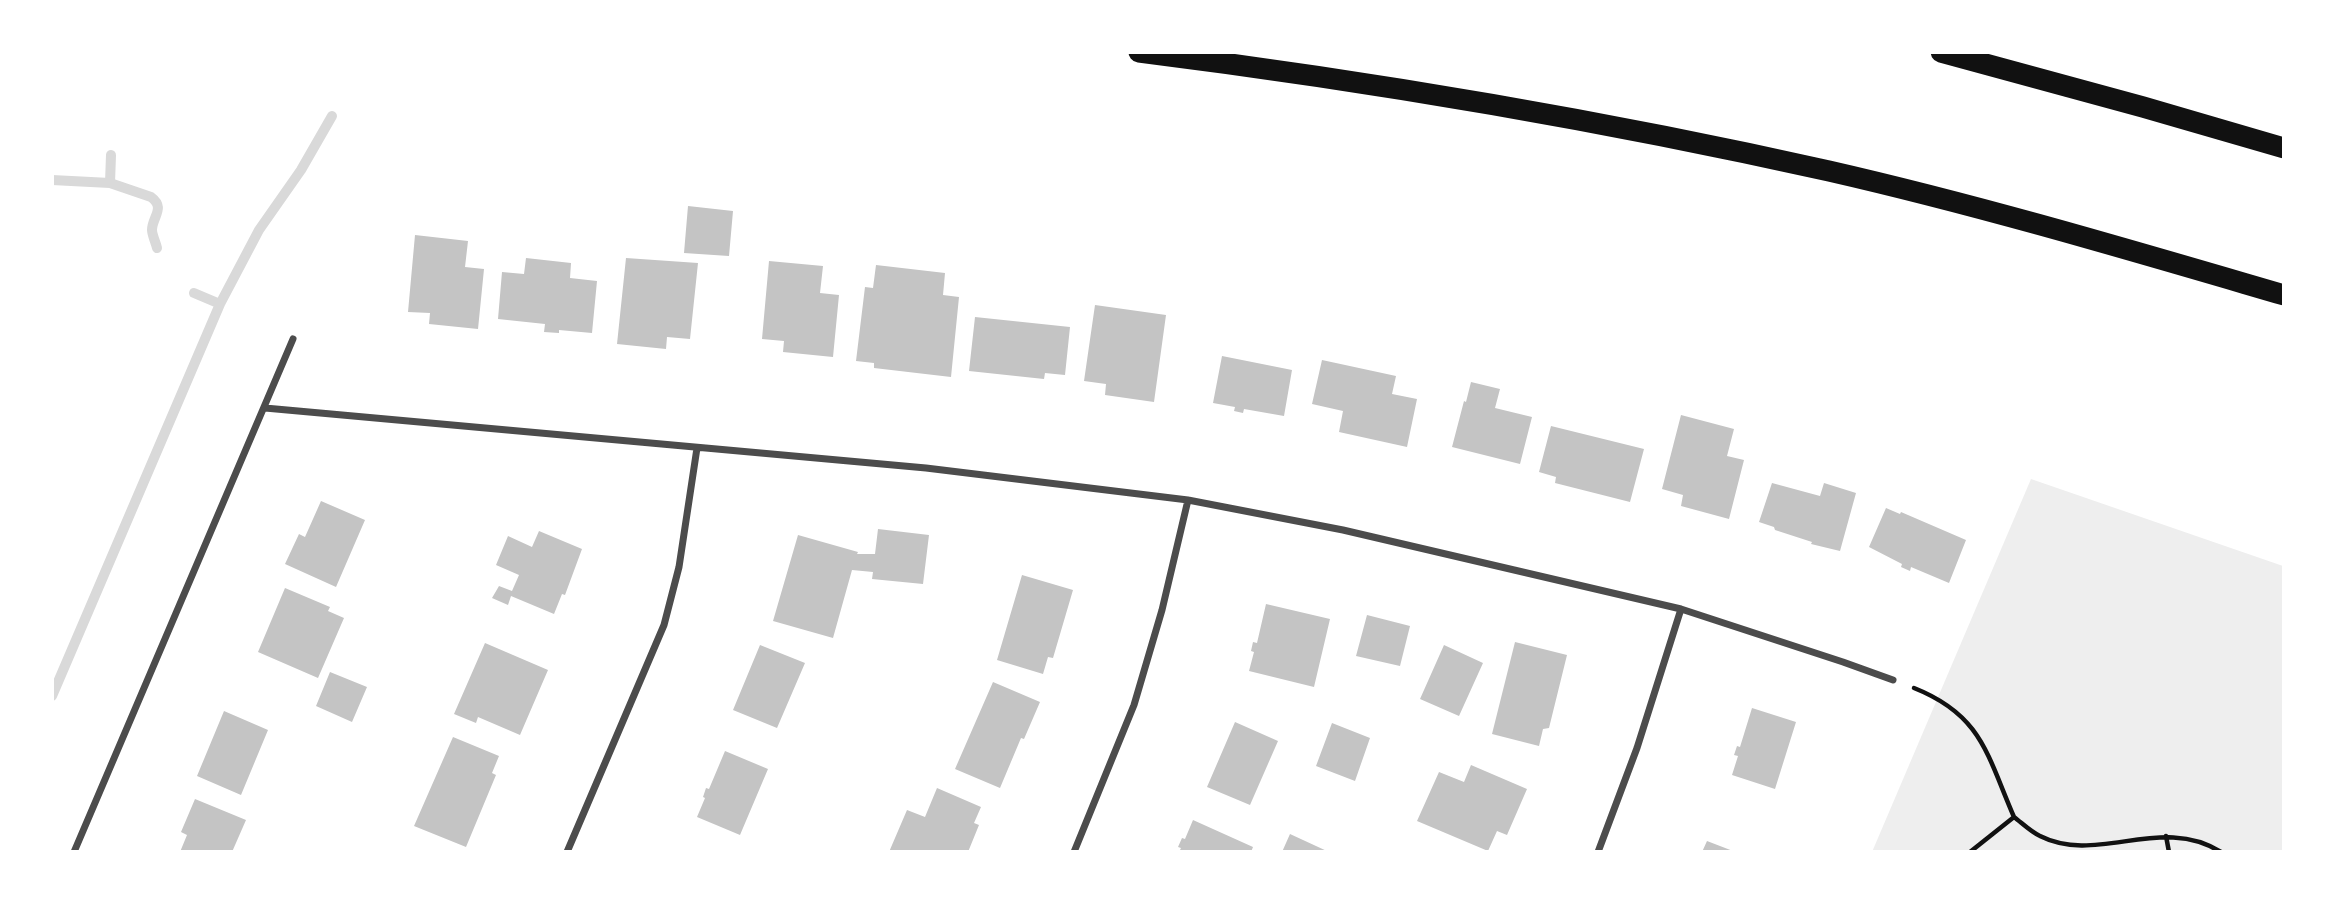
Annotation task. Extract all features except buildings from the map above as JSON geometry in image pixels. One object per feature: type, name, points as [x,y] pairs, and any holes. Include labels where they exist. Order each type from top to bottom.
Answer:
[{"type":"highway","points":[[1139,52],[1429,94],[1623,128],[1755,155],[1994,212],[2284,295]]},
{"type":"highway","points":[[1941,52],[2284,149]]},
{"type":"street","points":[[74,852],[293,339]]},
{"type":"street","points":[[265,408],[926,468],[1188,500],[1343,530],[1681,609],[1893,680]]},
{"type":"street","points":[[567,852],[664,625],[679,567],[697,448]]},
{"type":"street","points":[[1074,852],[1133,705],[1161,610],[1188,500]]},
{"type":"street","points":[[1598,852],[1637,748],[1681,609]]},
{"type":"path","points":[[1927,694],[1959,712],[1978,734],[2014,817],[2040,836],[2062,844],[2086,845],[2166,836],[2195,838],[2221,852]]},
{"type":"path","points":[[1970,852],[2014,817]]},
{"type":"path","points":[[2166,836],[2169,852]]},
{"type":"path","points":[[2108,843],[2109,852]]},
{"type":"shaded area","points":[[2031,479],[2283,566],[2283,851],[1872,852]]},
{"type":"waterway","points":[[52,696],[220,304],[259,230],[301,170],[332,116]]},
{"type":"waterway","points":[[110,183],[111,155]]},
{"type":"waterway","points":[[52,180],[110,183],[151,197],[158,209],[152,230],[157,248]]},
{"type":"waterway","points":[[194,293],[220,304]]}]
